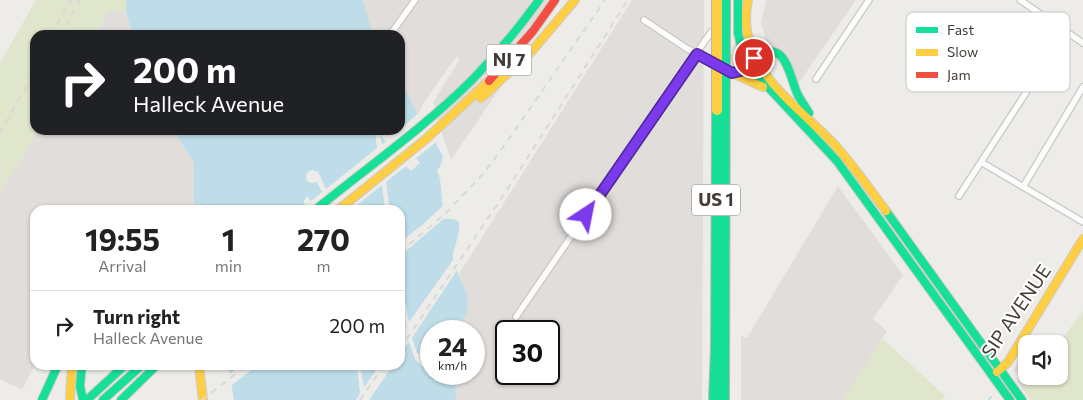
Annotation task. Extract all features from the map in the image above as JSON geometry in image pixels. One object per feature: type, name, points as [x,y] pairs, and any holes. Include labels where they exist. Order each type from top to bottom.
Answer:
[{"type":"main road","name":"NJ 7","points":[[321,205],[446,104],[494,56],[539,0]]},
{"type":"main road","name":"NJ 7","points":[[344,205],[432,134],[480,91],[506,64],[555,0]]},
{"type":"main road","points":[[432,134],[459,117],[507,75],[544,38],[575,0]]},
{"type":"main road","name":"US 1","points":[[714,400],[716,353],[717,0]]},
{"type":"main road","points":[[711,32],[727,0]]},
{"type":"main road","name":"US 1","points":[[724,400],[727,0]]},
{"type":"main road","points":[[738,0],[736,16],[740,44]]},
{"type":"main road","points":[[748,0],[745,12],[751,61],[824,134],[863,180],[996,372],[1010,400]]},
{"type":"main road","points":[[711,32],[720,30],[727,32],[740,44],[768,90],[840,165],[996,372],[1022,400]]},
{"type":"main road","points":[[751,61],[761,53],[770,51],[776,52],[783,58],[799,98],[824,134]]},
{"type":"main road","points":[[732,73],[768,90]]},
{"type":"main road","name":"SIP AVENUE","points":[[996,372],[1008,362],[1083,239]]},
{"type":"main road","points":[[42,400],[56,370]]},
{"type":"main road","points":[[70,400],[72,370]]},
{"type":"main road","points":[[81,370],[80,379],[83,400]]},
{"type":"main road","points":[[87,400],[120,370]]},
{"type":"main road","points":[[103,400],[136,370]]},
{"type":"main road","points":[[121,400],[151,370]]},
{"type":"main road","points":[[200,370],[203,400]]},
{"type":"street","points":[[394,30],[415,0]]},
{"type":"street","points":[[816,79],[869,0]]},
{"type":"street","points":[[1020,0],[1037,12]]},
{"type":"street","points":[[644,20],[697,54],[732,73],[740,71],[751,61]]},
{"type":"street","points":[[516,317],[711,32]]},
{"type":"street","points":[[1070,34],[1083,43]]},
{"type":"street","points":[[1023,187],[1083,87]]},
{"type":"street","points":[[959,196],[1026,92]]},
{"type":"street","points":[[981,162],[1083,222]]},
{"type":"shaded area","points":[[362,0],[560,0],[451,160],[432,104],[460,59],[456,57],[422,105],[420,112],[414,114],[405,90],[405,30],[371,30]]},
{"type":"shaded area","points":[[632,0],[704,0],[702,400],[456,400],[455,385],[485,385],[485,320],[463,320],[468,307],[468,299],[459,274]]},
{"type":"shaded area","points":[[766,0],[856,0],[798,84],[769,52],[761,22]]},
{"type":"shaded area","points":[[109,10],[126,13],[131,30],[98,30]]},
{"type":"shaded area","points":[[35,135],[176,135],[194,163],[194,205],[30,205],[30,370],[32,370],[22,390],[0,379],[0,193]]},
{"type":"shaded area","points":[[838,186],[903,275],[873,319],[887,331],[843,400],[741,400],[741,336],[747,338]]},
{"type":"shaded area","points":[[1018,362],[1018,374],[1013,371]]},
{"type":"shaded area","points":[[1020,385],[1027,385],[1023,390]]},
{"type":"green space","points":[[36,0],[126,0],[126,13],[109,10],[98,30],[30,30],[30,135],[35,135],[0,193],[0,63]]},
{"type":"green space","points":[[1083,311],[1083,400],[1031,400],[1023,390],[1027,385],[1068,385],[1068,335],[1065,335]]},
{"type":"green space","points":[[882,338],[945,396],[942,400],[843,400]]},
{"type":"water","points":[[126,0],[363,0],[372,30],[131,30],[126,13]]},
{"type":"water","points":[[405,88],[417,114],[432,104],[437,146],[443,156],[440,167],[437,170],[440,179],[444,219],[454,219],[459,222],[459,233],[453,259],[466,293],[468,306],[463,320],[420,320],[420,385],[455,385],[456,400],[234,400],[229,370],[405,370],[405,205],[194,205],[194,163],[176,135],[405,135]]},
{"type":"pier","points":[[432,101],[439,140],[416,158],[420,163],[411,171],[406,166],[386,182],[389,205],[384,205],[382,185],[357,205],[306,205],[303,202],[307,196],[311,201],[322,192],[317,182],[311,183],[307,181],[306,175],[309,171],[318,172],[326,189],[377,148],[376,135],[380,135],[382,145],[386,141],[381,136],[382,135],[405,135],[405,125]]},
{"type":"pier","points":[[445,204],[447,216],[405,252],[405,238]]},
{"type":"pier","points":[[456,256],[459,267],[424,320],[420,320],[420,326],[412,338],[417,353],[420,354],[420,364],[415,359],[409,342],[405,347],[405,302],[409,322]]},
{"type":"pier","points":[[235,370],[251,370],[229,387],[227,376]]},
{"type":"pier","points":[[358,370],[361,370],[364,387],[376,370],[390,370],[369,400],[356,400],[360,394]]},
{"type":"railway","points":[[54,30],[71,0]]},
{"type":"railway","points":[[63,30],[80,0]]},
{"type":"railway","points":[[405,248],[445,214],[484,173],[605,0]]},
{"type":"railway","points":[[405,342],[503,196],[628,0]]},
{"type":"railway","points":[[0,133],[30,80]]},
{"type":"railway","points":[[202,400],[241,370]]},
{"type":"railway","points":[[360,400],[381,370]]},
{"type":"traffic: fast","points":[[321,205],[455,97],[499,50],[539,0]]},
{"type":"traffic: fast","points":[[724,400],[725,0]]},
{"type":"traffic: fast","points":[[738,0],[738,33],[742,50],[751,69],[837,161],[1010,400]]},
{"type":"traffic: fast","points":[[754,58],[764,53],[773,52],[779,54],[784,59],[797,93],[809,113]]},
{"type":"traffic: fast","points":[[714,400],[717,110]]},
{"type":"traffic: fast","points":[[886,211],[1022,400]]},
{"type":"traffic: fast","points":[[42,400],[56,370]]},
{"type":"traffic: fast","points":[[82,370],[80,386],[83,400]]},
{"type":"traffic: fast","points":[[87,400],[120,370]]},
{"type":"traffic: fast","points":[[103,400],[136,370]]},
{"type":"traffic: fast","points":[[121,400],[152,370]]},
{"type":"traffic: slow","points":[[481,98],[531,52],[575,0]]},
{"type":"traffic: slow","points":[[717,0],[717,110]]},
{"type":"traffic: slow","points":[[748,0],[746,23],[750,44],[759,63],[771,81],[841,152],[886,211]]},
{"type":"traffic: slow","points":[[732,73],[763,87]]},
{"type":"traffic: slow","points":[[344,205],[426,139],[489,81]]},
{"type":"traffic: slow","points":[[997,372],[1008,362],[1083,239]]},
{"type":"traffic: slow","points":[[70,400],[72,370]]},
{"type":"traffic: slow","points":[[200,370],[203,400]]},
{"type":"traffic: jam","points":[[489,81],[533,31],[555,0]]},
{"type":"route","points":[[586,215],[697,54],[732,73],[740,71],[754,58]]}]
